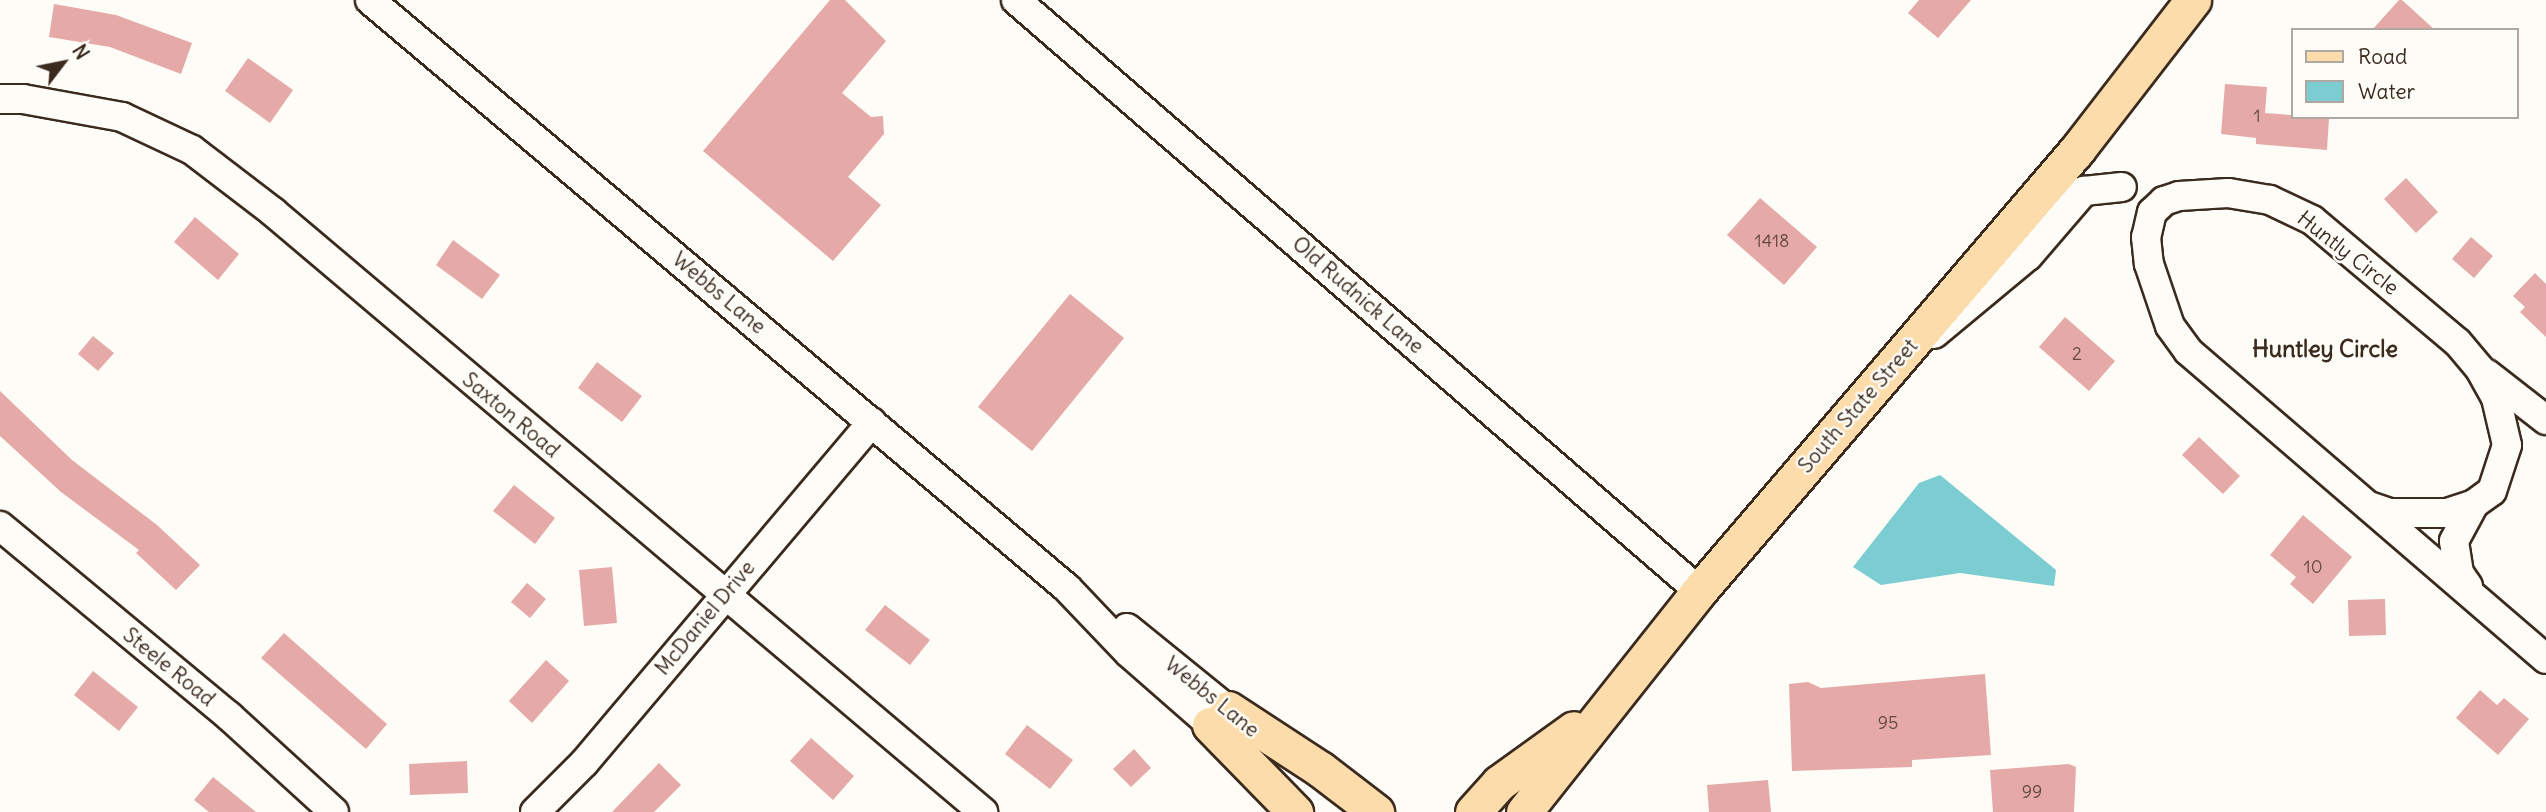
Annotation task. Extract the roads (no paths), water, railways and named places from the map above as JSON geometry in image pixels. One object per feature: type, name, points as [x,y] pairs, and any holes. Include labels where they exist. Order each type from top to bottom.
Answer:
[{"type":"main road","name":"South State Street","points":[[1524,812],[1699,591],[2077,150],[2193,0]]},
{"type":"main road","points":[[1473,812],[1499,783],[1610,702]]},
{"type":"main road","points":[[1219,717],[1295,812]]},
{"type":"main road","points":[[1219,717],[1320,769],[1376,812]]},
{"type":"street","name":"Webbs Lane","points":[[370,0],[1067,588],[1129,653],[1353,812]]},
{"type":"street","name":"Old Rudnick Lane","points":[[1016,0],[1699,591]]},
{"type":"street","name":"Saxton Road","points":[[0,99],[23,99],[122,117],[192,150],[273,212],[982,812]]},
{"type":"street","points":[[2077,150],[2152,212]]},
{"type":"street","points":[[1884,376],[2028,256],[2084,191],[2122,187]]},
{"type":"street","name":"Huntly Circle","points":[[2483,606],[2459,573],[2453,554],[2459,527],[2474,504],[2492,491],[2507,445],[2496,398],[2480,369],[2457,342],[2322,229],[2287,207],[2228,194],[2179,196],[2152,212],[2146,237],[2158,297],[2188,351],[2370,506],[2483,606],[2546,659]]},
{"type":"street","name":"Huntly Circle","points":[[2480,369],[2546,420]]},
{"type":"street","name":"McDaniel Drive","points":[[535,812],[584,763],[723,595],[872,422]]},
{"type":"street","points":[[2370,506],[2427,515],[2474,504]]},
{"type":"street","name":"Steele Road","points":[[0,526],[229,716],[334,812]]},
{"type":"street","name":"Webbs Lane","points":[[1219,717],[1315,812]]},
{"type":"water","points":[[1940,475],[2056,570],[2054,586],[1960,573],[1881,585],[1853,567],[1919,483]]},
{"type":"district","name":"Huntley Circle","points":[[2325,349]]}]
